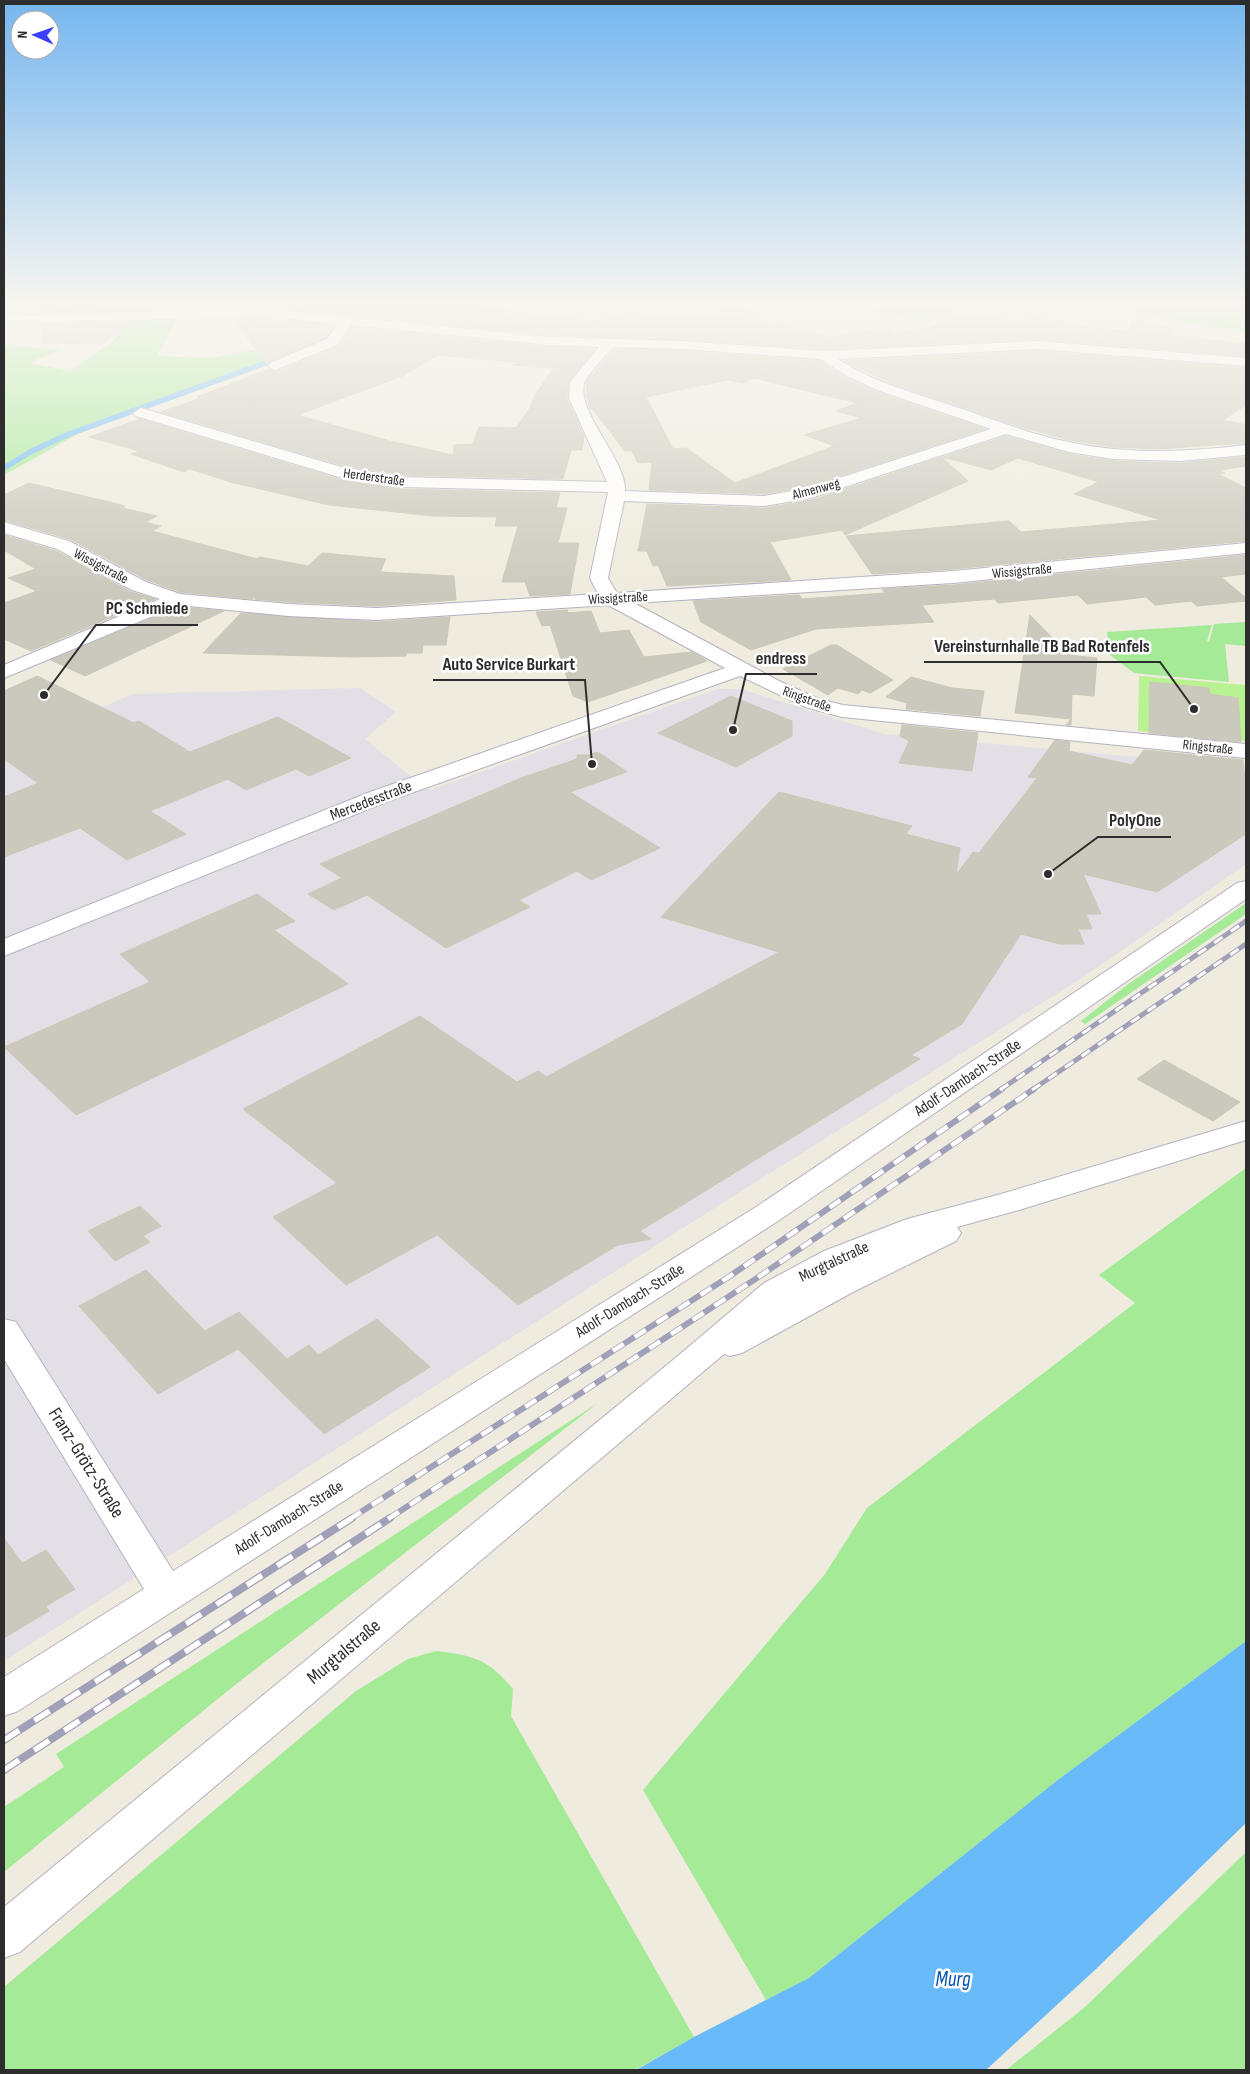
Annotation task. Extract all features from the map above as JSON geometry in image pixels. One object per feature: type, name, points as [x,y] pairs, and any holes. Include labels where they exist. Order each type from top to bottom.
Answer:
[{"type":"street","points":[[578,402],[614,476],[617,492],[599,578],[610,598]]},
{"type":"street","points":[[924,402],[1068,447],[1138,457],[1199,456],[1246,450]]},
{"type":"street","name":"Herderstraße","points":[[141,413],[339,472],[366,477],[402,482],[617,492]]},
{"type":"street","name":"Almenweg","points":[[617,492],[764,501],[811,493],[1007,429]]},
{"type":"street","name":"Wissigstraße","points":[[4,528],[63,545],[139,586],[177,599],[288,610],[377,614],[953,577],[1246,548]]},
{"type":"street","name":"Ringstraße","points":[[610,598],[744,668],[772,685],[812,703],[842,711],[1246,751]]},
{"type":"street","points":[[4,672],[80,642],[177,599]]},
{"type":"street","name":"Mercedesstraße","points":[[4,948],[378,797],[744,668]]},
{"type":"street","name":"Adolf-Dambach-Straße","points":[[4,1698],[767,1214],[1246,888]]},
{"type":"street","name":"Murgtalstraße","points":[[4,1936],[685,1369],[842,1284],[1008,1203],[1246,1130]]},
{"type":"street","name":"Franz-Grötz-Straße","points":[[4,1330],[168,1595]]},
{"type":"shaded area","points":[[360,688],[396,712],[365,739],[430,790],[717,689],[741,689],[884,734],[1246,767],[1246,864],[1085,976],[727,1200],[4,1661],[4,700],[51,729],[133,694]]},
{"type":"green space","points":[[4,402],[166,402],[80,433],[4,475]]},
{"type":"green space","points":[[1246,622],[1246,646],[1225,644],[1229,682],[1134,673],[1110,655],[1107,632],[1212,625],[1207,641],[1209,642],[1214,624]]},
{"type":"green space","points":[[1139,676],[1246,685],[1246,741],[1138,731]]},
{"type":"green space","points":[[1246,903],[1246,914],[1085,1024],[1081,1021],[1127,985]]},
{"type":"green space","points":[[1246,1168],[1246,1641],[1059,1779],[809,1978],[766,2000],[643,1790],[825,1574],[867,1508],[1135,1303],[1099,1275]]},
{"type":"green space","points":[[598,1403],[235,1685],[4,1872],[4,1807],[64,1767],[56,1754]]},
{"type":"green space","points":[[436,1651],[479,1660],[495,1671],[513,1689],[511,1716],[694,2037],[635,2070],[4,2070],[4,1987],[356,1691],[408,1659]]},
{"type":"green space","points":[[1246,1852],[1246,2070],[1006,2070],[1085,2007]]},
{"type":"water","name":"Murg","points":[[1246,1641],[1246,1823],[1096,1969],[986,2070],[636,2070],[694,2037],[809,1978],[1059,1779]]},
{"type":"building","points":[[189,402],[333,402],[297,415],[390,441],[453,455],[454,445],[473,444],[479,427],[516,428],[532,402],[568,402],[584,436],[582,450],[571,450],[563,479],[402,475],[341,465],[161,412]]},
{"type":"building","points":[[588,402],[648,402],[673,449],[686,448],[735,483],[834,446],[805,435],[861,418],[836,411],[857,403],[852,402],[905,402],[985,429],[808,486],[764,494],[649,490],[652,462],[638,463],[632,451],[625,451],[590,406],[590,409]]},
{"type":"building","points":[[946,402],[1246,402],[1246,405],[1223,420],[1246,425],[1246,443],[1158,449],[1113,447],[1069,440],[1024,428]]},
{"type":"building","points":[[140,419],[339,479],[402,489],[560,493],[556,508],[567,508],[558,543],[579,543],[570,594],[530,596],[525,582],[502,582],[518,526],[495,526],[497,517],[434,516],[329,505],[230,482],[190,469],[184,472],[131,454],[140,451],[89,437]]},
{"type":"building","points":[[1006,436],[1069,454],[1113,461],[1180,463],[1246,457],[1246,466],[1220,470],[1225,473],[1218,474],[1246,488],[1246,541],[953,569],[872,574],[846,536],[1009,521],[1021,532],[1161,520],[1074,494],[1099,482],[1018,458],[991,470],[943,457]]},
{"type":"building","points":[[942,457],[968,481],[845,535],[842,530],[770,542],[791,580],[667,586],[658,565],[653,566],[647,551],[638,551],[647,504],[764,508],[812,500]]},
{"type":"building","points":[[29,483],[118,504],[125,506],[122,508],[157,516],[145,522],[161,526],[152,531],[257,559],[260,557],[308,566],[322,553],[386,559],[380,572],[454,576],[456,600],[377,606],[288,602],[255,599],[258,596],[252,599],[180,592],[147,580],[70,539],[4,520],[4,495]]},
{"type":"building","points":[[4,535],[56,551],[131,592],[155,599],[31,651],[4,639],[4,603],[37,591],[8,578],[36,569],[4,550]]},
{"type":"building","points":[[1246,555],[1246,574],[1221,577],[1246,598],[1246,601],[1197,606],[1191,601],[1155,605],[1146,597],[1087,604],[1078,595],[998,603],[994,599],[922,605],[934,622],[816,629],[751,650],[701,622],[693,601],[799,595],[802,599],[885,593],[882,589],[953,585]]},
{"type":"building","points":[[179,607],[224,611],[85,676],[51,660]]},
{"type":"building","points":[[568,610],[567,613],[591,611],[600,633],[629,630],[644,657],[692,652],[707,661],[588,702],[573,696],[550,625],[542,626],[536,612]]},
{"type":"building","points":[[241,613],[377,622],[450,617],[446,645],[423,645],[422,653],[406,653],[406,656],[352,657],[203,653]]},
{"type":"building","points":[[1030,615],[1069,655],[1097,658],[1094,696],[1072,694],[1071,725],[1066,725],[1071,719],[1015,713]]},
{"type":"building","points":[[831,645],[837,645],[893,680],[870,693],[862,690],[858,694],[838,688],[828,695],[783,669]]},
{"type":"building","points":[[37,676],[134,723],[139,721],[190,752],[278,717],[351,758],[309,776],[296,769],[246,790],[228,779],[150,811],[186,834],[127,860],[80,828],[4,857],[4,797],[38,783],[4,759],[4,691]]},
{"type":"building","points":[[911,677],[952,688],[984,691],[980,716],[906,709],[907,703],[886,697]]},
{"type":"building","points":[[1150,682],[1209,688],[1210,694],[1238,698],[1241,742],[1149,733]]},
{"type":"building","points":[[731,696],[792,721],[792,736],[736,767],[658,733]]},
{"type":"building","points":[[902,725],[978,733],[972,771],[899,763],[909,741],[900,736]]},
{"type":"building","points":[[1055,740],[1070,742],[1069,751],[1132,765],[1144,750],[1243,760],[1244,772],[1246,773],[1246,834],[1157,892],[1083,874],[1101,914],[1086,914],[1092,929],[1078,929],[1084,944],[1060,944],[1021,934],[962,1024],[911,1055],[920,1059],[640,1231],[651,1239],[618,1245],[518,1305],[437,1235],[346,1285],[273,1217],[337,1183],[243,1109],[420,1016],[517,1082],[538,1071],[546,1077],[779,952],[661,917],[779,792],[912,826],[906,834],[960,848],[956,875],[973,852],[979,853],[1037,778],[1028,777]]},
{"type":"building","points":[[598,752],[627,772],[570,792],[660,848],[591,880],[577,871],[519,900],[530,907],[446,948],[367,895],[334,910],[308,894],[342,878],[320,864],[521,778],[577,759],[577,755],[588,755]]},
{"type":"building","points":[[257,894],[295,921],[274,930],[348,984],[76,1115],[4,1047],[150,982],[120,954]]},
{"type":"building","points":[[1164,1060],[1240,1102],[1213,1121],[1137,1079]]},
{"type":"building","points":[[140,1206],[161,1226],[143,1236],[150,1242],[115,1261],[88,1231]]},
{"type":"building","points":[[146,1270],[205,1331],[239,1312],[287,1359],[309,1345],[318,1355],[377,1319],[430,1367],[324,1434],[238,1349],[158,1394],[79,1306]]},
{"type":"building","points":[[4,1538],[22,1563],[46,1550],[75,1589],[46,1606],[49,1611],[4,1638]]},
{"type":"waterway","points":[[4,468],[32,451],[69,434],[158,402]]},
{"type":"railway","points":[[1000,1090],[1246,921]]},
{"type":"railway","points":[[1032,1090],[1246,944]]},
{"type":"railway","points":[[350,1519],[730,1276],[1002,1089]]},
{"type":"railway","points":[[388,1519],[754,1280],[1034,1089]]},
{"type":"railway","points":[[4,1740],[352,1518]]},
{"type":"railway","points":[[4,1770],[390,1518]]},
{"type":"place","name":"PC Schmiede","points":[[44,695]]},
{"type":"place","name":"Vereinsturnhalle TB Bad Rotenfels","points":[[1194,709]]},
{"type":"place","name":"endress","points":[[733,730]]},
{"type":"place","name":"Auto Service Burkart","points":[[592,764]]},
{"type":"place","name":"PolyOne","points":[[1048,874]]}]
